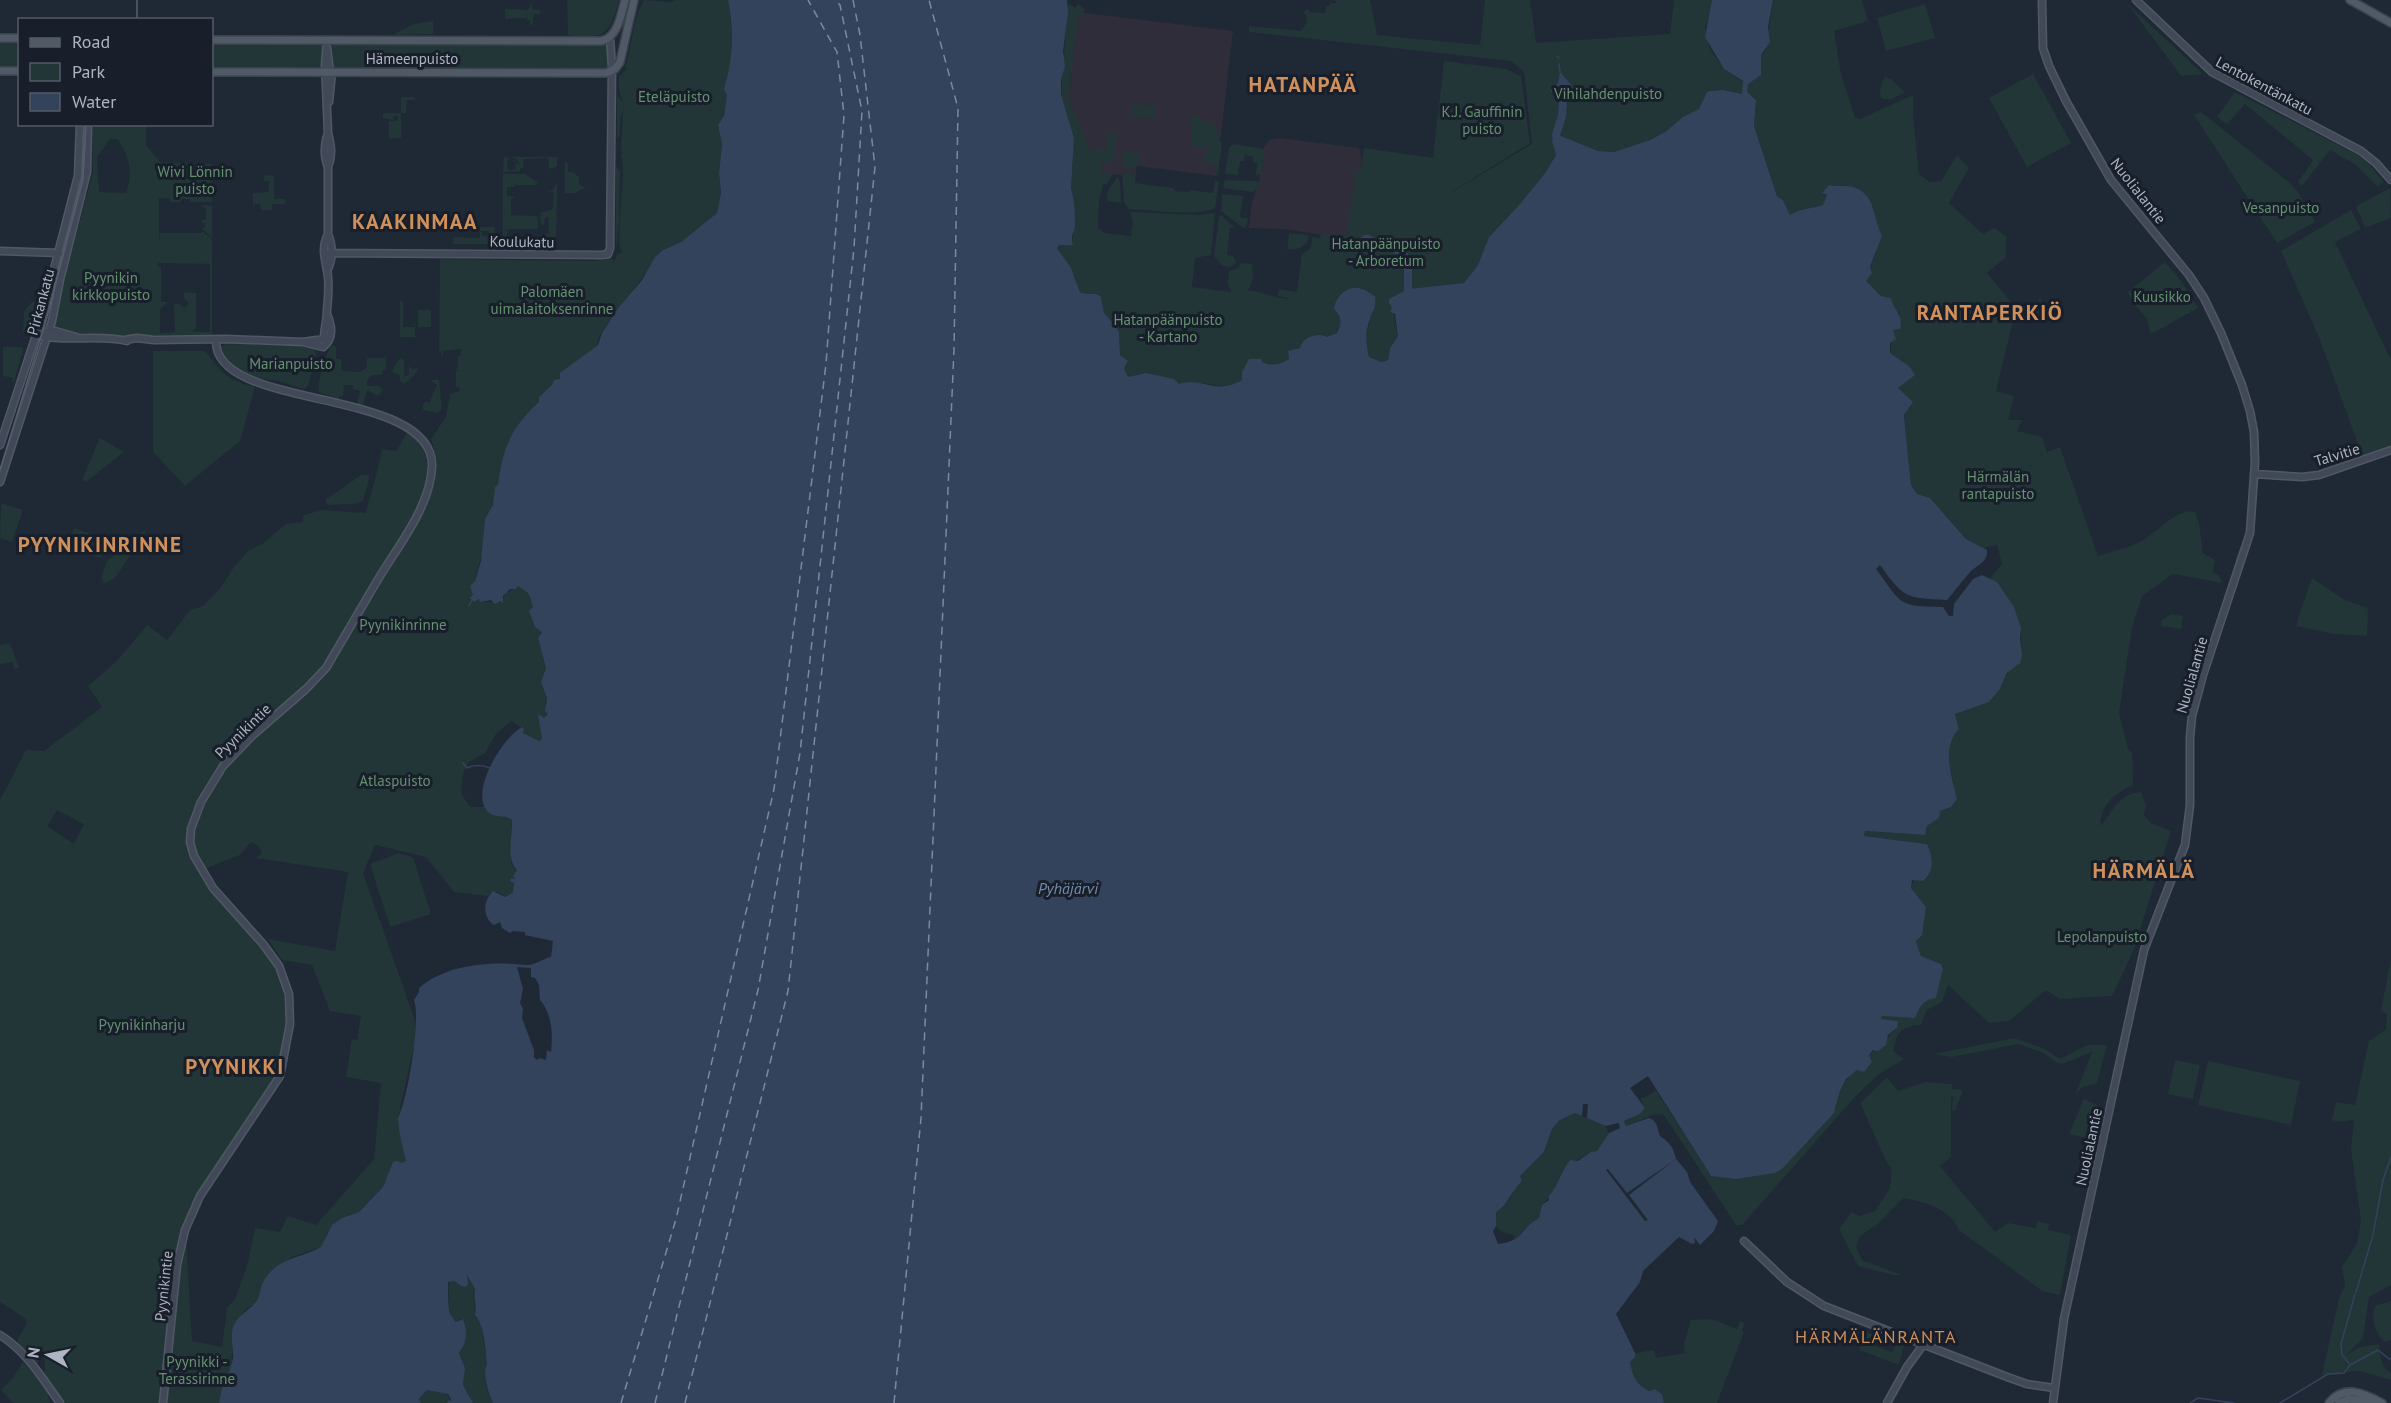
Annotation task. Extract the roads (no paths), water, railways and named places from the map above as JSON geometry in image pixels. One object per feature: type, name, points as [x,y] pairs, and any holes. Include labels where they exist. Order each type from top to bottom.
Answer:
[{"type":"main road","points":[[610,38],[618,24],[625,0]]},
{"type":"main road","points":[[612,71],[621,59],[634,0]]},
{"type":"main road","points":[[2350,0],[2391,23]]},
{"type":"main road","points":[[0,38],[18,38]]},
{"type":"main road","name":"Hämeenpuisto","points":[[213,40],[327,43],[599,41],[610,38]]},
{"type":"main road","points":[[0,71],[18,71]]},
{"type":"main road","name":"Hämeenpuisto","points":[[213,72],[603,74],[612,71]]},
{"type":"main road","points":[[2329,1403],[2340,1394],[2352,1391],[2381,1403]]},
{"type":"main road","points":[[2339,1403],[2354,1399],[2381,1403]]},
{"type":"street","name":"Nuolialantie","points":[[2042,0],[2043,48],[2052,75],[2110,180],[2189,275],[2204,298],[2242,385],[2254,432],[2250,533],[2203,675],[2192,716],[2190,805],[2185,845],[2145,950],[2064,1319],[2053,1403]]},
{"type":"street","name":"Lentokentänkatu","points":[[2136,0],[2212,72],[2361,151],[2391,180]]},
{"type":"street","points":[[610,38],[612,71]]},
{"type":"street","points":[[36,333],[66,340],[137,338],[145,340],[303,342],[327,340],[324,323],[327,314],[327,271],[324,263],[328,253],[324,242],[328,234],[328,167],[331,159],[331,144],[328,133],[327,43]]},
{"type":"street","name":"Koulukatu","points":[[328,253],[603,255],[610,251],[612,71]]},
{"type":"street","name":"Pirkankatu","points":[[0,445],[36,333],[78,176],[80,126]]},
{"type":"street","name":"Pirkankatu","points":[[0,483],[47,334],[87,172],[88,126]]},
{"type":"street","points":[[0,251],[66,255]]},
{"type":"street","name":"Pyynikintie","points":[[163,1403],[177,1265],[185,1230],[200,1196],[280,1076],[290,1018],[289,994],[282,971],[263,944],[224,903],[202,871],[190,842],[192,825],[210,784],[226,762],[326,668],[419,510],[432,467],[427,446],[410,428],[361,410],[243,378],[224,363],[216,348],[216,341]]},
{"type":"street","name":"Talvitie","points":[[2254,474],[2302,477],[2319,475],[2391,450]]},
{"type":"street","points":[[1744,1241],[1787,1282],[1816,1302],[1841,1314],[2026,1384],[2054,1388]]},
{"type":"street","points":[[0,1335],[28,1359],[60,1403]]},
{"type":"street","points":[[1887,1403],[1907,1367],[1923,1345]]},
{"type":"water","name":"Pyhäjärvi","points":[[728,0],[1067,0],[1068,14],[1063,51],[1065,66],[1061,80],[1061,94],[1074,138],[1071,189],[1075,226],[1072,236],[1073,245],[1059,245],[1057,248],[1071,268],[1080,292],[1101,297],[1104,313],[1119,332],[1120,355],[1128,361],[1124,368],[1128,377],[1146,373],[1174,379],[1179,384],[1195,382],[1224,386],[1242,380],[1242,372],[1249,359],[1261,359],[1262,362],[1273,365],[1289,359],[1288,351],[1300,348],[1311,336],[1327,337],[1337,333],[1340,320],[1334,309],[1335,304],[1344,292],[1352,288],[1364,290],[1375,296],[1375,307],[1367,333],[1369,357],[1382,362],[1388,360],[1390,348],[1398,336],[1395,314],[1390,312],[1392,307],[1389,299],[1408,289],[1464,283],[1478,265],[1489,237],[1520,204],[1556,155],[1553,137],[1561,136],[1598,151],[1614,152],[1650,140],[1665,132],[1683,117],[1699,109],[1707,92],[1723,90],[1742,94],[1743,81],[1724,69],[1705,37],[1712,0],[1773,0],[1768,27],[1770,42],[1761,55],[1761,75],[1748,84],[1747,92],[1756,100],[1754,126],[1777,196],[1783,200],[1790,215],[1823,205],[1827,195],[1822,193],[1829,185],[1855,187],[1868,198],[1882,236],[1870,267],[1872,273],[1866,281],[1881,296],[1891,298],[1900,316],[1901,324],[1900,329],[1893,330],[1896,339],[1890,343],[1890,353],[1909,366],[1915,375],[1898,388],[1913,402],[1904,415],[1911,485],[1917,494],[1930,498],[1966,539],[1987,550],[1984,561],[1970,572],[1947,600],[1914,597],[1907,594],[1895,584],[1880,565],[1876,569],[1902,601],[1917,606],[1943,607],[1949,616],[1953,616],[1954,604],[1973,579],[1982,575],[1997,582],[2014,607],[2021,628],[2022,655],[2020,663],[2007,673],[2000,689],[1989,702],[1955,714],[1959,729],[1950,745],[1949,763],[1957,799],[1951,807],[1940,811],[1939,818],[1927,826],[1925,835],[1865,831],[1864,836],[1927,844],[1932,859],[1930,873],[1923,881],[1912,880],[1911,888],[1926,907],[1922,935],[1916,941],[1921,956],[1941,964],[1943,969],[1936,998],[1922,1004],[1915,1018],[1882,1016],[1881,1019],[1898,1021],[1897,1028],[1888,1035],[1886,1045],[1878,1051],[1873,1050],[1869,1055],[1872,1062],[1864,1072],[1857,1070],[1846,1079],[1834,1113],[1782,1169],[1775,1173],[1736,1179],[1711,1176],[1648,1076],[1630,1088],[1645,1108],[1640,1114],[1624,1121],[1626,1126],[1649,1118],[1654,1121],[1660,1136],[1671,1145],[1676,1159],[1687,1172],[1690,1182],[1718,1221],[1714,1231],[1700,1245],[1694,1237],[1695,1243],[1692,1244],[1679,1237],[1643,1271],[1640,1282],[1616,1314],[1635,1353],[1635,1357],[1630,1362],[1636,1380],[1649,1391],[1655,1389],[1662,1394],[1664,1403],[493,1403],[485,1378],[487,1364],[484,1338],[481,1325],[475,1315],[475,1289],[467,1275],[466,1287],[454,1281],[448,1282],[448,1297],[449,1311],[455,1322],[463,1319],[465,1324],[465,1341],[459,1353],[465,1368],[463,1385],[473,1403],[447,1403],[448,1400],[452,1401],[448,1394],[427,1390],[419,1399],[421,1403],[219,1403],[224,1377],[228,1375],[233,1358],[233,1327],[237,1320],[257,1301],[263,1282],[269,1274],[282,1263],[321,1247],[332,1225],[342,1218],[359,1212],[383,1187],[393,1162],[406,1161],[398,1118],[406,1094],[412,1059],[416,1024],[414,1000],[419,988],[430,980],[456,969],[485,964],[529,965],[551,957],[553,941],[525,935],[525,932],[510,933],[502,928],[500,922],[494,925],[490,922],[485,909],[487,899],[493,891],[505,897],[513,892],[514,883],[510,881],[511,878],[515,879],[513,876],[517,870],[510,853],[512,820],[487,811],[482,791],[485,779],[498,753],[514,733],[522,727],[523,733],[539,741],[542,739],[538,714],[544,718],[548,714],[545,711],[547,698],[541,682],[546,668],[538,638],[542,632],[535,627],[529,611],[533,607],[530,596],[518,586],[516,589],[510,589],[503,596],[503,603],[500,601],[495,604],[491,600],[480,602],[479,599],[474,602],[470,598],[473,595],[470,586],[475,581],[481,561],[485,519],[493,505],[502,460],[515,429],[539,402],[539,397],[552,385],[554,380],[560,379],[560,373],[598,345],[602,333],[619,307],[642,280],[655,257],[663,250],[681,242],[717,213],[721,193],[719,173],[722,144],[718,125],[724,115],[727,95],[724,89],[731,56]],"holes":[[[517,967],[531,968],[531,977],[535,978],[539,985],[540,1000],[547,1011],[552,1032],[551,1052],[547,1050],[546,1060],[540,1058],[537,1060],[534,1057],[534,1050],[522,1018],[523,1009],[520,1003],[523,989]],[[1583,1104],[1588,1104],[1587,1118],[1605,1126],[1619,1123],[1620,1128],[1609,1133],[1597,1151],[1591,1152],[1578,1161],[1570,1160],[1549,1196],[1549,1200],[1542,1205],[1539,1218],[1518,1237],[1498,1244],[1493,1231],[1496,1226],[1496,1212],[1522,1181],[1520,1176],[1544,1152],[1552,1129],[1560,1120],[1575,1113],[1582,1116]]]},
{"type":"water","points":[[1560,72],[1574,88],[1574,99],[1561,102],[1550,90],[1558,83]]},
{"type":"water","points":[[1364,235],[1380,241],[1383,246],[1393,246],[1398,251],[1407,250],[1407,254],[1403,257],[1385,249],[1364,247],[1360,239]]},
{"type":"waterway","points":[[1559,64],[1560,72]]},
{"type":"waterway","points":[[1556,135],[1562,116],[1563,102]]},
{"type":"waterway","points":[[1404,255],[1408,270],[1408,289]]},
{"type":"waterway","points":[[469,606],[472,600]]},
{"type":"waterway","points":[[463,763],[467,768],[472,766],[490,768]]},
{"type":"waterway","points":[[2356,1292],[2373,1235],[2383,1180],[2391,1157]]},
{"type":"waterway","points":[[2349,1363],[2342,1355],[2341,1344],[2355,1294]]},
{"type":"waterway","points":[[2280,1403],[2328,1374],[2344,1373],[2350,1365],[2378,1350],[2389,1359],[2391,1358]]},
{"type":"waterway","points":[[2190,1403],[2198,1398],[2234,1403]]},
{"type":"tram line","points":[[137,0],[137,18]]},
{"type":"tram line","points":[[0,470],[47,317],[83,179],[86,126]]},
{"type":"district","name":"HATANPÄÄ","points":[[1303,85]]},
{"type":"district","name":"KAAKINMAA","points":[[415,222]]},
{"type":"district","name":"RANTAPERKIÖ","points":[[1990,313]]},
{"type":"district","name":"PYYNIKINRINNE","points":[[100,545]]},
{"type":"district","name":"HÄRMÄLÄ","points":[[2144,871]]},
{"type":"district","name":"PYYNIKKI","points":[[235,1067]]},
{"type":"district","name":"HÄRMÄLÄNRANTA","points":[[1876,1337]]},
{"type":"park label","name":"Vihilahdenpuisto","points":[[1608,94]]},
{"type":"park label","name":"Eteläpuisto","points":[[674,97]]},
{"type":"park label","name":"K.J. Gauffinin puisto","points":[[1482,120]]},
{"type":"park label","name":"Wivi Lönnin puisto","points":[[195,180]]},
{"type":"park label","name":"Vesanpuisto","points":[[2281,208]]},
{"type":"park label","name":"Hatanpäänpuisto - Arboretum","points":[[1386,252]]},
{"type":"park label","name":"Pyynikin kirkkopuisto","points":[[111,286]]},
{"type":"park label","name":"Kuusikko","points":[[2162,297]]},
{"type":"park label","name":"Palomäen uimalaitoksenrinne","points":[[552,300]]},
{"type":"park label","name":"Hatanpäänpuisto - Kartano","points":[[1168,328]]},
{"type":"park label","name":"Marianpuisto","points":[[291,364]]},
{"type":"park label","name":"Härmälän rantapuisto","points":[[1998,486]]},
{"type":"park label","name":"Pyynikinrinne","points":[[403,625]]},
{"type":"park label","name":"Atlaspuisto","points":[[395,781]]},
{"type":"park label","name":"Lepolanpuisto","points":[[2102,937]]},
{"type":"park label","name":"Pyynikinharju","points":[[142,1025]]},
{"type":"park label","name":"Pyynikki - Terassirinne","points":[[197,1370]]}]
